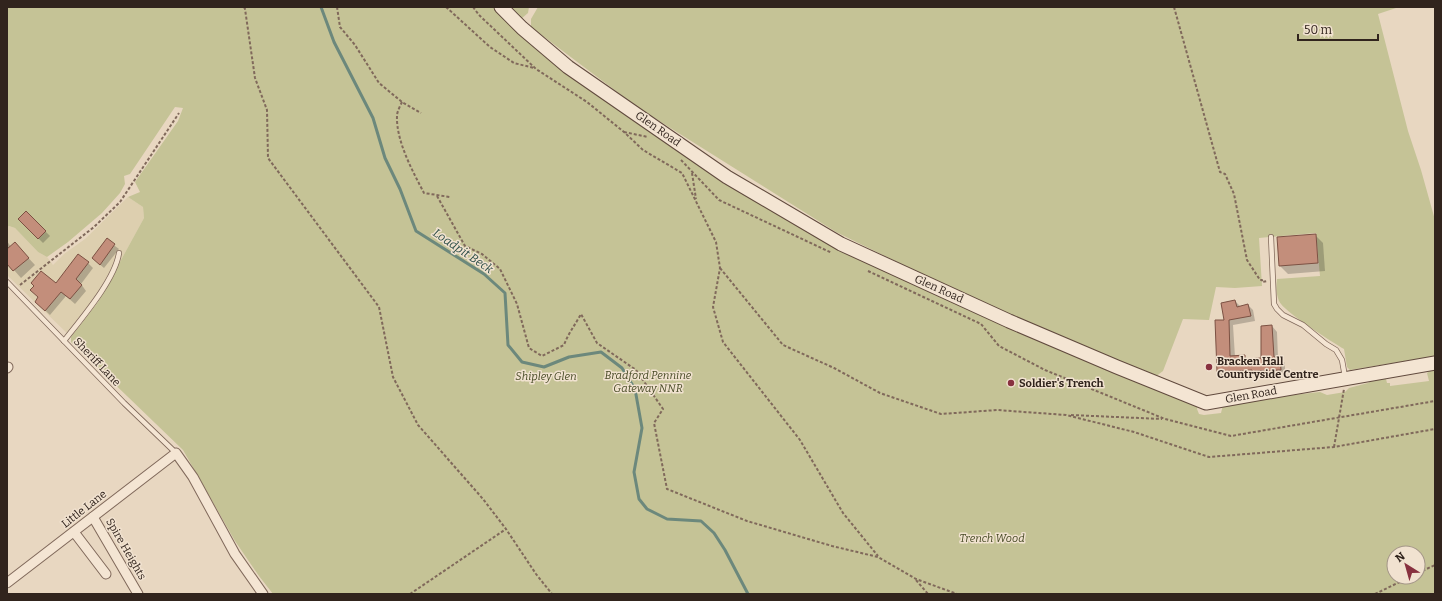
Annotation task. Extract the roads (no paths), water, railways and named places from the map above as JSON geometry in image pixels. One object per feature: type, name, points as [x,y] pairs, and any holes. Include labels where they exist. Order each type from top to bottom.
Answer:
[{"type":"street","name":"Glen Road","points":[[501,7],[522,28],[568,67],[727,177],[841,244],[1008,320],[1117,367],[1206,403],[1435,363]]},
{"type":"street","name":"Little Lane","points":[[7,584],[176,453]]},
{"type":"street","points":[[176,453],[193,477],[234,554],[263,594]]},
{"type":"street","name":"Spire Heights","points":[[93,517],[138,594]]},
{"type":"street","points":[[74,532],[106,574]]},
{"type":"lane","points":[[1270,237],[1274,304],[1283,315],[1303,325],[1326,344],[1336,350],[1342,360],[1346,378]]},
{"type":"lane","points":[[64,341],[103,288],[118,262],[119,253]]},
{"type":"lane","name":"Sheriff Lane","points":[[7,282],[124,403],[176,453]]},
{"type":"waterway","name":"Loadpit Beck","points":[[321,7],[334,42],[373,118],[385,158],[400,189],[416,231],[484,274],[505,293],[508,345],[522,362],[544,367],[569,357],[601,352],[622,368],[635,389],[642,428],[634,472],[639,499],[647,509],[667,519],[701,521],[714,533],[725,550],[748,594]]},
{"type":"place","name":"Bracken Hall Countryside Centre","points":[[1209,367]]},
{"type":"place","name":"Soldier's Trench","points":[[1011,383]]},
{"type":"park label","name":"Shipley Glen","points":[[546,376]]},
{"type":"park label","name":"Bradford Pennine Gateway NNR","points":[[648,381]]},
{"type":"park label","name":"Trench Wood","points":[[992,538]]}]
